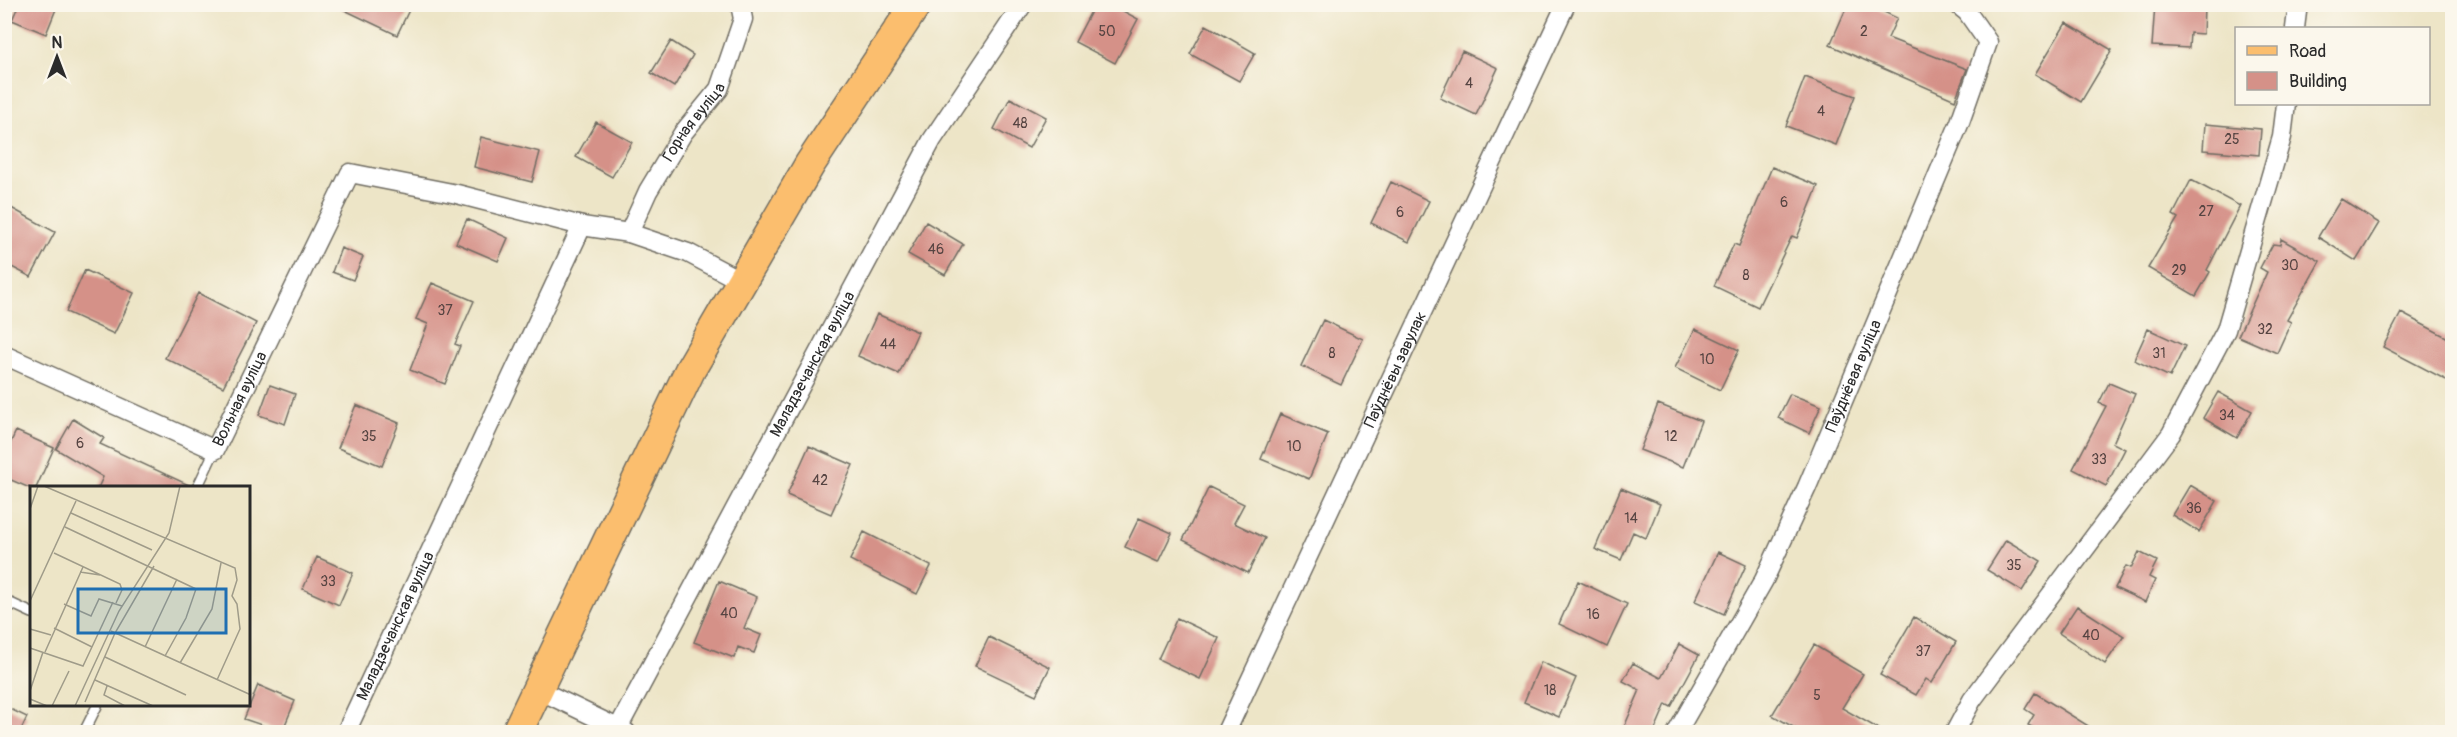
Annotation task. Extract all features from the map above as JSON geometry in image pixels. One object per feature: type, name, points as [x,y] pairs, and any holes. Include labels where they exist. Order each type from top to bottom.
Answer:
[{"type":"main road","points":[[517,732],[690,370],[810,164],[916,4]]},
{"type":"street","name":"Горная вуліца","points":[[628,233],[648,191],[683,133],[719,88],[743,19],[740,4]]},
{"type":"street","name":"Маладзечанская вуліца","points":[[620,731],[932,140],[1023,4]]},
{"type":"street","name":"Паўднёвы завулак","points":[[1226,732],[1566,4]]},
{"type":"street","points":[[2295,27],[2298,4]]},
{"type":"street","name":"Паўднёвая вуліца","points":[[1677,732],[1764,580],[1960,122],[1988,42],[1962,8]]},
{"type":"street","points":[[1955,732],[1972,700],[2171,434],[2226,330],[2282,138],[2286,105]]},
{"type":"street","name":"Вольная вуліца","points":[[4,355],[215,450],[350,173],[457,194],[582,226]]},
{"type":"street","points":[[582,226],[628,233],[688,253],[741,281]]},
{"type":"street","name":"Маладзечанская вуліца","points":[[346,732],[582,226]]},
{"type":"street","points":[[537,689],[620,731]]},
{"type":"lane","points":[[198,486],[215,450]]},
{"type":"lane","points":[[4,600],[30,612]]},
{"type":"lane","points":[[84,732],[96,707]]},
{"type":"building","points":[[19,4],[58,4],[46,34],[12,20]]},
{"type":"building","points":[[332,4],[397,4],[409,10],[397,35]]},
{"type":"building","points":[[1095,4],[1110,4],[1138,19],[1115,63],[1075,42]]},
{"type":"building","points":[[1848,4],[1867,4],[1897,18],[1888,38],[1967,69],[1955,100],[1830,45]]},
{"type":"building","points":[[2155,4],[2197,4],[2197,7],[2204,7],[2203,34],[2190,33],[2189,48],[2152,46]]},
{"type":"building","points":[[2066,23],[2112,50],[2081,102],[2035,74]]},
{"type":"building","points":[[1206,25],[1255,53],[1239,81],[1190,54]]},
{"type":"building","points":[[671,41],[693,55],[674,87],[651,73]]},
{"type":"building","points":[[1462,51],[1498,68],[1476,115],[1440,98]]},
{"type":"building","points":[[1805,77],[1855,96],[1836,145],[1786,126]]},
{"type":"building","points":[[1010,98],[1046,117],[1029,148],[994,129]]},
{"type":"building","points":[[596,122],[632,142],[612,177],[576,157]]},
{"type":"building","points":[[2205,124],[2261,129],[2259,155],[2203,150]]},
{"type":"building","points":[[481,137],[540,152],[532,182],[474,167]]},
{"type":"building","points":[[1772,167],[1818,186],[1797,238],[1792,236],[1758,307],[1714,286],[1734,244],[1739,246]]},
{"type":"building","points":[[2191,180],[2240,206],[2207,270],[2210,272],[2196,296],[2148,268],[2178,218],[2173,215]]},
{"type":"building","points":[[1391,182],[1429,201],[1409,242],[1371,223]]},
{"type":"building","points":[[2341,199],[2379,223],[2356,261],[2318,237]]},
{"type":"building","points":[[4,204],[55,232],[31,277],[4,263]]},
{"type":"building","points":[[467,219],[508,238],[498,261],[456,243]]},
{"type":"building","points":[[926,222],[963,244],[945,275],[908,254]]},
{"type":"building","points":[[2281,239],[2320,261],[2287,320],[2291,322],[2277,353],[2238,336],[2267,272],[2260,268],[2273,244],[2280,245]]},
{"type":"building","points":[[341,248],[363,257],[353,280],[332,272]]},
{"type":"building","points":[[85,270],[134,293],[114,334],[66,312]]},
{"type":"building","points":[[432,283],[474,301],[455,344],[460,346],[445,384],[410,370],[428,324],[416,319]]},
{"type":"building","points":[[198,293],[256,323],[223,387],[165,358]]},
{"type":"building","points":[[2401,313],[2452,340],[2452,383],[2383,347]]},
{"type":"building","points":[[877,314],[918,332],[899,374],[858,356]]},
{"type":"building","points":[[1323,320],[1363,339],[1341,385],[1301,366]]},
{"type":"building","points":[[1695,329],[1739,350],[1720,390],[1675,368]]},
{"type":"building","points":[[2148,329],[2185,346],[2170,377],[2134,360]]},
{"type":"building","points":[[2109,383],[2135,394],[2113,443],[2125,449],[2106,486],[2073,469],[2106,406],[2099,403]]},
{"type":"building","points":[[270,385],[295,394],[285,424],[259,415]]},
{"type":"building","points":[[2218,392],[2252,411],[2237,438],[2203,418]]},
{"type":"building","points":[[1790,394],[1821,406],[1809,433],[1778,418]]},
{"type":"building","points":[[1658,404],[1701,421],[1683,467],[1640,450]]},
{"type":"building","points":[[356,405],[399,423],[382,466],[338,448]]},
{"type":"building","points":[[1280,414],[1328,434],[1309,479],[1261,459]]},
{"type":"building","points":[[73,419],[104,438],[100,444],[191,486],[99,486],[103,477],[56,449]]},
{"type":"building","points":[[16,431],[54,448],[37,486],[30,486],[30,488],[4,477],[4,457]]},
{"type":"building","points":[[809,446],[853,465],[831,514],[787,495]]},
{"type":"building","points":[[2190,485],[2217,501],[2199,532],[2172,515]]},
{"type":"building","points":[[1209,487],[1244,504],[1234,523],[1265,538],[1248,573],[1183,540]]},
{"type":"building","points":[[1621,488],[1660,504],[1646,538],[1633,532],[1621,560],[1595,549]]},
{"type":"building","points":[[1139,518],[1172,533],[1158,562],[1125,547]]},
{"type":"building","points":[[864,532],[931,566],[917,594],[850,560]]},
{"type":"building","points":[[2006,540],[2041,561],[2022,591],[1987,570]]},
{"type":"building","points":[[1718,552],[1746,565],[1724,614],[1695,601]]},
{"type":"building","points":[[2139,552],[2157,561],[2149,577],[2155,580],[2145,602],[2115,588],[2126,566],[2131,568]]},
{"type":"building","points":[[317,557],[353,573],[339,605],[303,589]]},
{"type":"building","points":[[719,581],[757,597],[744,628],[761,635],[754,653],[738,647],[734,658],[694,642]]},
{"type":"building","points":[[1578,581],[1627,604],[1607,647],[1559,624]]},
{"type":"building","points":[[2077,606],[2124,636],[2105,664],[2059,633]]},
{"type":"building","points":[[1914,617],[1956,642],[1932,683],[1926,679],[1916,695],[1880,675]]},
{"type":"building","points":[[1177,618],[1219,638],[1200,679],[1158,659]]},
{"type":"building","points":[[989,637],[1050,667],[1036,695],[975,666]]},
{"type":"building","points":[[1679,644],[1699,655],[1671,707],[1666,704],[1654,732],[1622,732],[1640,690],[1623,681],[1633,663],[1661,678]]},
{"type":"building","points":[[1814,645],[1863,674],[1842,708],[1884,732],[1802,732],[1772,715]]},
{"type":"building","points":[[1541,662],[1576,678],[1559,717],[1524,702]]},
{"type":"building","points":[[258,685],[295,701],[282,732],[244,719]]},
{"type":"building","points":[[2035,693],[2098,732],[2042,732],[2028,725],[2034,715],[2025,709]]},
{"type":"building","points":[[4,706],[27,717],[20,732],[4,732]]}]
